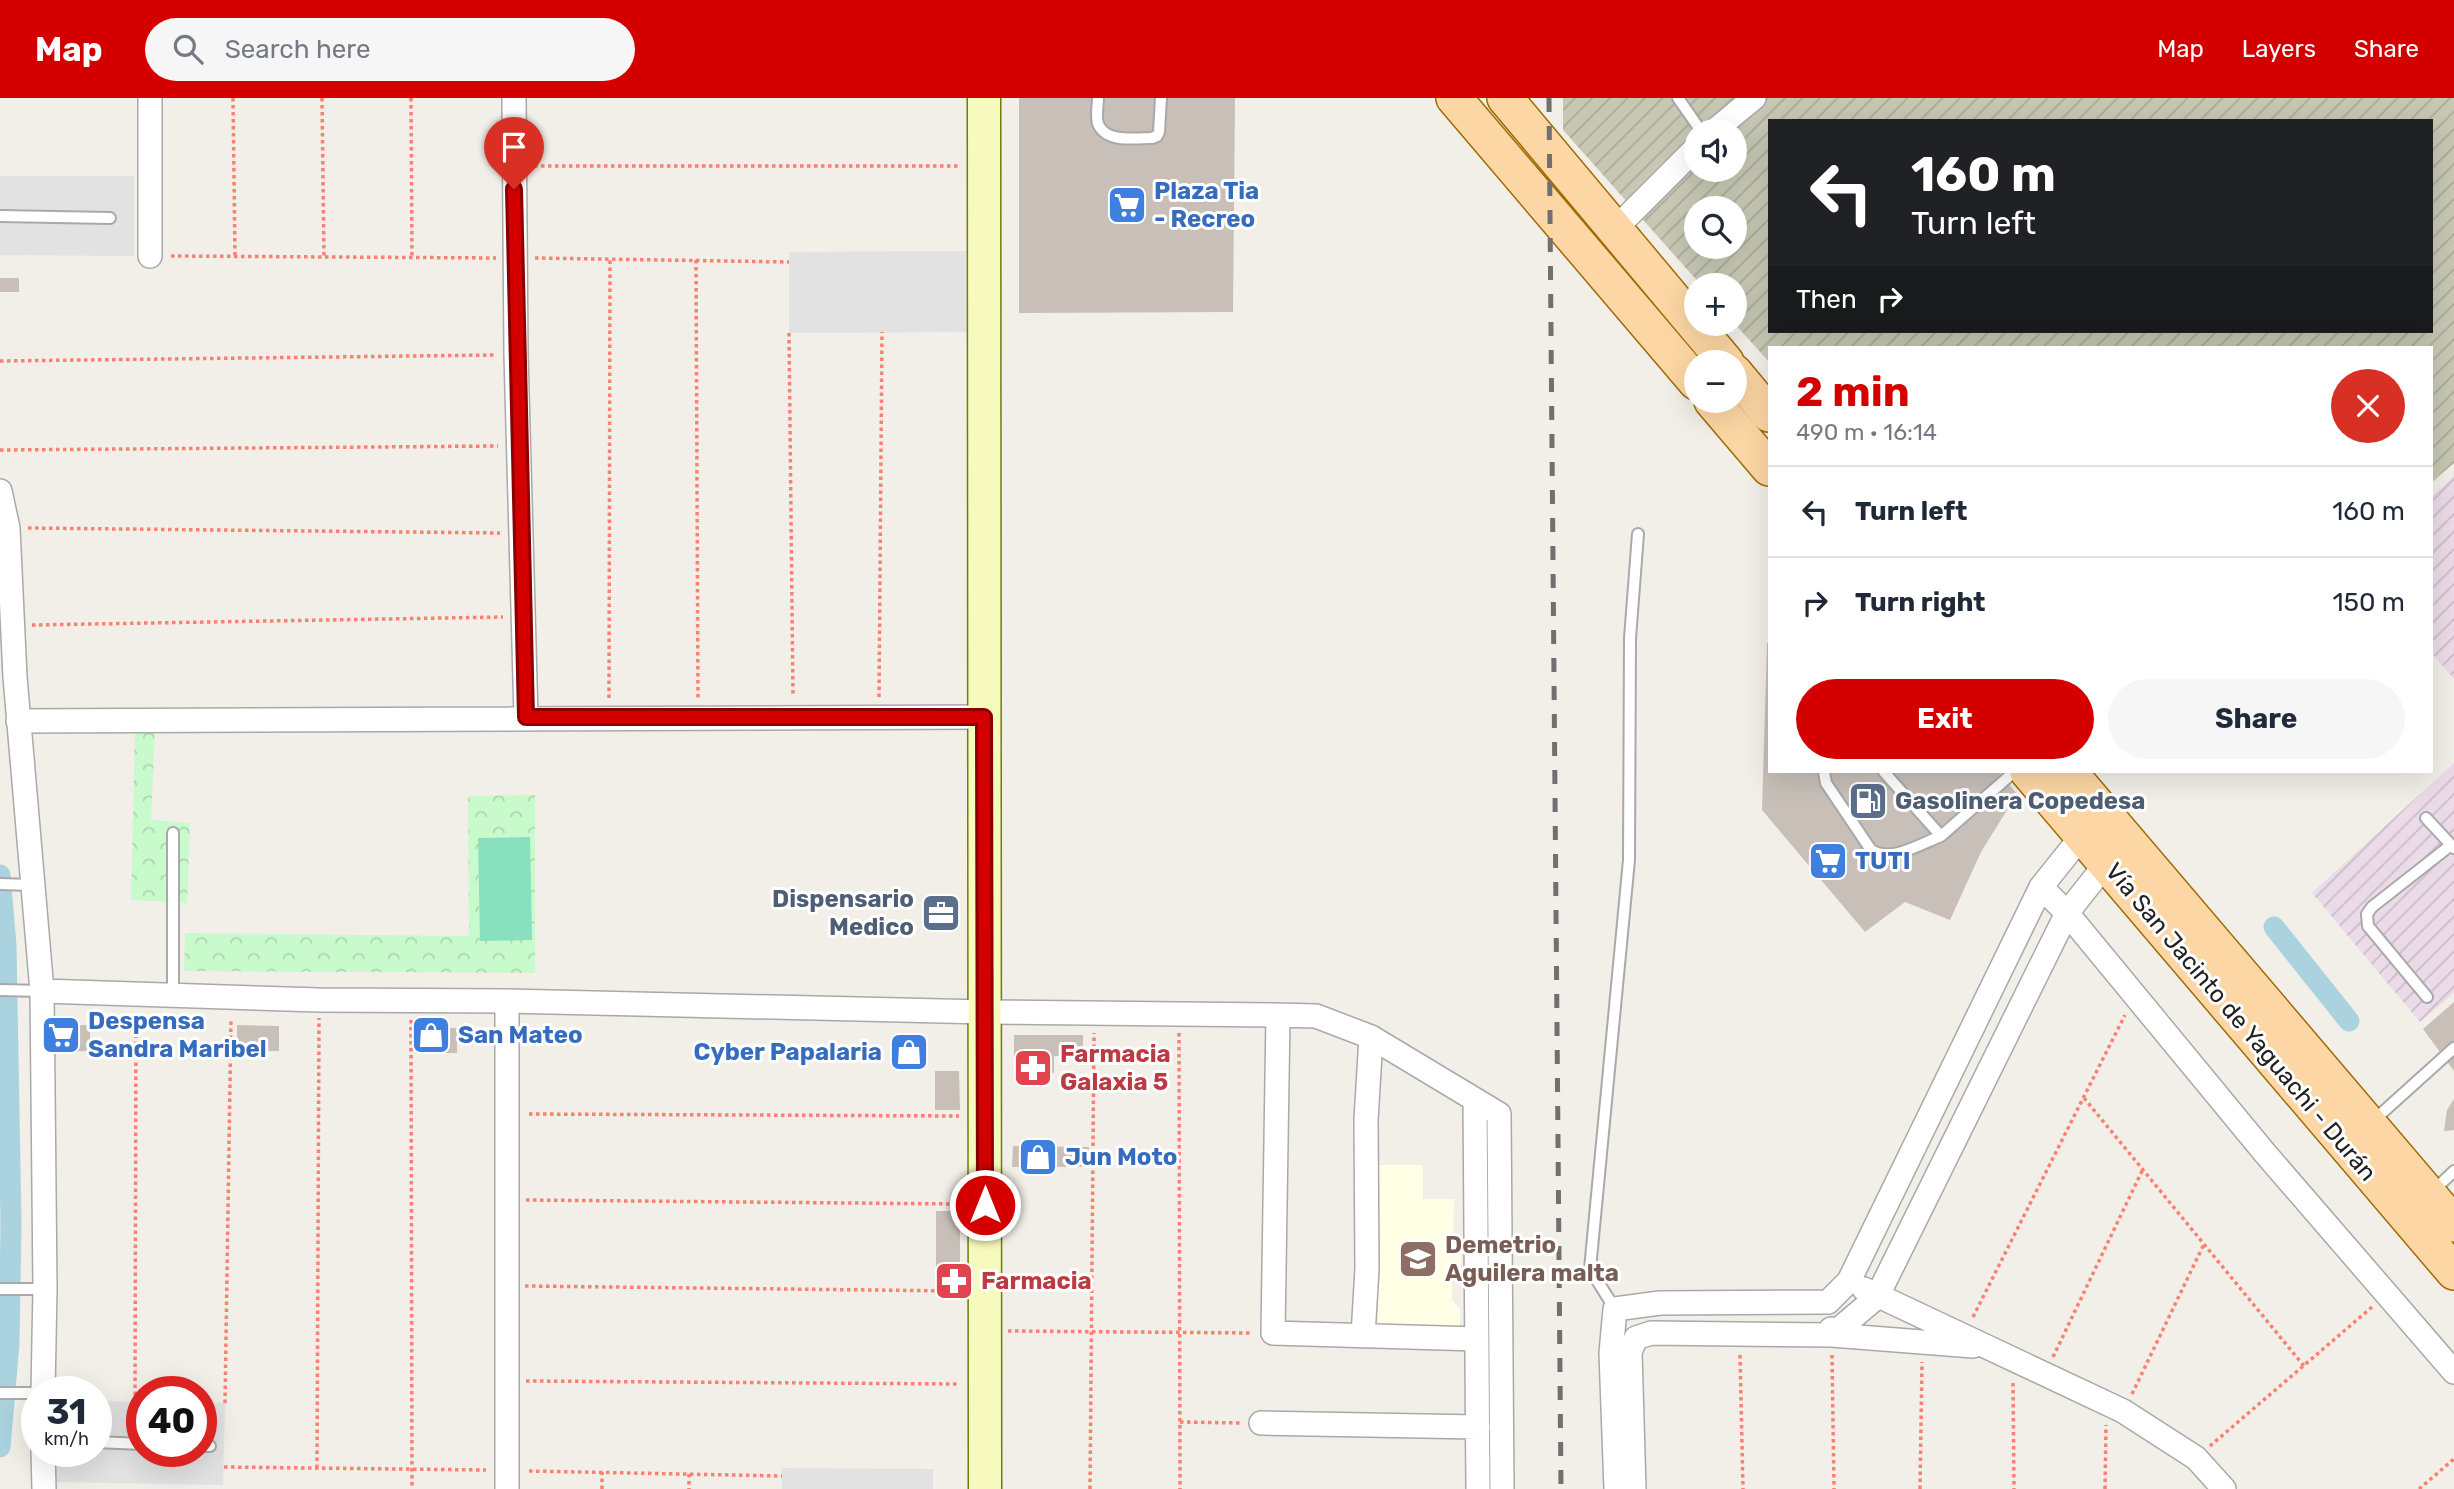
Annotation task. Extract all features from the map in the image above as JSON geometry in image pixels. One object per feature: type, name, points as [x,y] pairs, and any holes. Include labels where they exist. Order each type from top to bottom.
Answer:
[{"type":"main road","points":[[1454,98],[1684,368]]},
{"type":"main road","points":[[1505,98],[1716,350]]},
{"type":"main road","points":[[1747,388],[1768,413]]},
{"type":"main road","points":[[1722,413],[1768,467]]},
{"type":"main road","name":"Vía San Jacinto de Yaguachi - Durán","points":[[2029,773],[2093,823],[2454,1272]]},
{"type":"main road","name":"Vía San Jacinto de Yaguachi - Durán","points":[[2069,773],[2093,823]]},
{"type":"main road","name":"Vía San Jacinto de Yaguachi - Durán","points":[[2117,852],[2369,1124],[2454,1224]]},
{"type":"street","points":[[150,98],[150,256]]},
{"type":"street","points":[[514,98],[516,355],[526,717]]},
{"type":"street","points":[[984,98],[980,291],[984,717],[985,1489]]},
{"type":"street","points":[[1729,119],[1754,98]]},
{"type":"street","points":[[1615,229],[1684,160]]},
{"type":"street","points":[[0,491],[12,626],[7,677],[18,721],[41,991],[45,1289],[43,1376]]},
{"type":"street","points":[[18,721],[984,717]]},
{"type":"street","points":[[1616,1489],[1611,1353],[1615,1309],[1660,1303],[1828,1302],[1849,1281],[2041,887],[2093,823]]},
{"type":"street","points":[[1832,1335],[1877,1297],[2067,913],[2117,852]]},
{"type":"street","points":[[2041,887],[2067,913],[2264,1152],[2454,1373]]},
{"type":"street","points":[[41,991],[319,1000],[1316,1016],[1371,1037],[1499,1114],[1502,1489]]},
{"type":"street","points":[[507,1001],[507,1489]]},
{"type":"street","points":[[1278,1015],[1273,1333],[1477,1339]]},
{"type":"street","points":[[1363,1336],[1367,1269],[1366,1120],[1371,1037]]},
{"type":"street","points":[[1475,1101],[1478,1489]]},
{"type":"street","points":[[1849,1281],[1877,1297],[2115,1407],[2196,1458],[2224,1489]]},
{"type":"street","points":[[1828,1302],[1832,1335]]},
{"type":"street","points":[[1634,1489],[1630,1352],[1636,1338],[1651,1333],[1832,1335],[1985,1346]]},
{"type":"street","points":[[1261,1423],[1478,1427]]},
{"type":"street","points":[[44,1467],[44,1489]]},
{"type":"lane","points":[[1098,98],[1098,123],[1105,132],[1114,137],[1152,138],[1159,132],[1161,98]]},
{"type":"lane","points":[[1678,98],[1693,119]]},
{"type":"lane","points":[[0,216],[110,218]]},
{"type":"lane","points":[[1615,1309],[1590,1269],[1629,860],[1630,638],[1638,534]]},
{"type":"lane","points":[[1824,773],[1826,783],[1871,850],[1880,856],[1890,856],[1941,836],[2013,773]]},
{"type":"lane","points":[[1885,773],[1941,836]]},
{"type":"lane","points":[[2426,818],[2453,846],[2372,907],[2367,914],[2368,926],[2427,998]]},
{"type":"lane","points":[[173,833],[173,995]]},
{"type":"lane","points":[[0,884],[32,885]]},
{"type":"lane","points":[[0,990],[41,991]]},
{"type":"lane","points":[[2369,1124],[2454,1048]]},
{"type":"lane","points":[[2430,1195],[2454,1171]]},
{"type":"lane","points":[[0,1289],[45,1289]]},
{"type":"lane","points":[[0,1392],[21,1393]]},
{"type":"path","points":[[233,98],[235,256]]},
{"type":"path","points":[[323,98],[324,257]]},
{"type":"path","points":[[411,98],[412,257]]},
{"type":"path","points":[[514,166],[984,166]]},
{"type":"path","points":[[150,256],[789,262]]},
{"type":"path","points":[[609,717],[610,259]]},
{"type":"path","points":[[696,260],[698,717]]},
{"type":"path","points":[[879,717],[882,332]]},
{"type":"path","points":[[789,333],[793,717]]},
{"type":"path","points":[[0,361],[516,355]]},
{"type":"path","points":[[0,450],[519,446]]},
{"type":"path","points":[[4,528],[521,533]]},
{"type":"path","points":[[12,626],[523,617]]},
{"type":"path","points":[[135,1376],[136,993]]},
{"type":"path","points":[[225,1404],[231,996]]},
{"type":"path","points":[[1964,1335],[2135,996]]},
{"type":"path","points":[[317,1468],[319,1000]]},
{"type":"path","points":[[411,1000],[412,1489]]},
{"type":"path","points":[[1090,1489],[1094,1013]]},
{"type":"path","points":[[1179,1014],[1180,1489]]},
{"type":"path","points":[[2084,1098],[2304,1366]]},
{"type":"path","points":[[506,1114],[985,1116]]},
{"type":"path","points":[[2045,1374],[2143,1169]]},
{"type":"path","points":[[507,1200],[985,1205]]},
{"type":"path","points":[[2105,1489],[2115,1407],[2204,1244]]},
{"type":"path","points":[[506,1286],[985,1291]]},
{"type":"path","points":[[2196,1458],[2387,1295]]},
{"type":"path","points":[[985,1331],[1273,1333]]},
{"type":"path","points":[[1740,1334],[1743,1489]]},
{"type":"path","points":[[1832,1335],[1834,1489]]},
{"type":"path","points":[[1920,1489],[1922,1342]]},
{"type":"path","points":[[2013,1360],[2014,1489]]},
{"type":"path","points":[[506,1381],[985,1384]]},
{"type":"path","points":[[1180,1422],[1261,1423]]},
{"type":"path","points":[[2419,1489],[2454,1459]]},
{"type":"path","points":[[602,1472],[602,1489]]},
{"type":"path","points":[[690,1474],[690,1489]]},
{"type":"shaded area","points":[[1563,98],[2454,98],[2454,463],[2433,481],[2433,346],[1768,346],[1768,361],[1746,336],[1747,273],[1690,273],[1563,130]]},
{"type":"shaded area","points":[[0,176],[134,176],[134,256],[0,255]]},
{"type":"shaded area","points":[[966,251],[967,332],[789,333],[789,252]]},
{"type":"shaded area","points":[[2454,476],[2454,679],[2433,654],[2433,495]]},
{"type":"shaded area","points":[[2454,763],[2454,993],[2420,1022],[2312,893]]},
{"type":"shaded area","name":"Demetrio Aguilera malta","points":[[1375,1165],[1423,1165],[1423,1199],[1454,1199],[1453,1247],[1461,1248],[1461,1270],[1452,1271],[1452,1300],[1460,1309],[1460,1325],[1452,1333],[1384,1332],[1374,1321]]},
{"type":"shaded area","points":[[112,1401],[126,1402],[126,1467],[217,1467],[217,1403],[225,1403],[223,1485],[53,1482],[53,1467],[112,1467]]},
{"type":"shaded area","points":[[782,1468],[933,1469],[933,1489],[782,1489]]},
{"type":"green space","points":[[135,729],[155,730],[151,820],[190,823],[187,903],[131,900]]},
{"type":"green space","points":[[535,795],[535,973],[184,971],[185,933],[469,936],[468,796]]},
{"type":"green space","points":[[530,837],[532,940],[480,941],[478,838]]},
{"type":"building","name":"Plaza Tia - Recreo","points":[[1019,98],[1235,98],[1233,312],[1019,313]]},
{"type":"building","points":[[0,278],[19,278],[19,292],[0,292]]},
{"type":"building","points":[[1767,643],[1768,773],[2000,773],[2017,794],[1981,852],[1950,920],[1905,902],[1865,932],[1762,810]]},
{"type":"building","name":"Dispensario Medico","points":[[924,903],[958,903],[958,922],[924,922]]},
{"type":"building","points":[[2454,1002],[2454,1071],[2423,1029]]},
{"type":"building","points":[[51,1025],[90,1025],[90,1051],[51,1052]]},
{"type":"building","points":[[237,1025],[279,1026],[279,1051],[237,1051]]},
{"type":"building","points":[[420,1028],[457,1028],[457,1053],[420,1053]]},
{"type":"building","name":"Cyber Papalaria","points":[[902,1034],[917,1034],[917,1069],[902,1069]]},
{"type":"building","points":[[1014,1035],[1083,1035],[1083,1056],[1054,1056],[1054,1073],[1014,1073]]},
{"type":"building","points":[[935,1071],[959,1071],[960,1110],[935,1110]]},
{"type":"building","points":[[2454,1099],[2454,1130],[2444,1131],[2447,1110]]},
{"type":"building","points":[[1013,1146],[1089,1147],[1088,1167],[1012,1167]]},
{"type":"building","points":[[936,1211],[960,1211],[960,1285],[936,1285]]},
{"type":"waterway","points":[[0,875],[6,945],[11,1224],[9,1344],[0,1447]]},
{"type":"waterway","points":[[2274,927],[2349,1021]]},
{"type":"railway","points":[[1549,98],[1561,1489]]},
{"type":"place","name":"Plaza Tia - Recreo","points":[[1127,205]]},
{"type":"place","name":"Gasolinera Copedesa","points":[[1868,801]]},
{"type":"place","name":"TUTI","points":[[1828,861]]},
{"type":"place","name":"Dispensario Medico","points":[[941,913]]},
{"type":"place","name":"Despensa Sandra Maribel","points":[[61,1035]]},
{"type":"place","name":"San Mateo","points":[[431,1035]]},
{"type":"place","name":"Cyber Papalaria","points":[[909,1052]]},
{"type":"place","name":"Farmacia Galaxia 5","points":[[1033,1068]]},
{"type":"place","name":"Jun Moto","points":[[1038,1157]]},
{"type":"place","name":"Demetrio Aguilera malta","points":[[1418,1259]]},
{"type":"place","name":"Farmacia","points":[[954,1281]]},
{"type":"route","points":[[514,189],[526,717],[984,717],[985,1205]]}]
